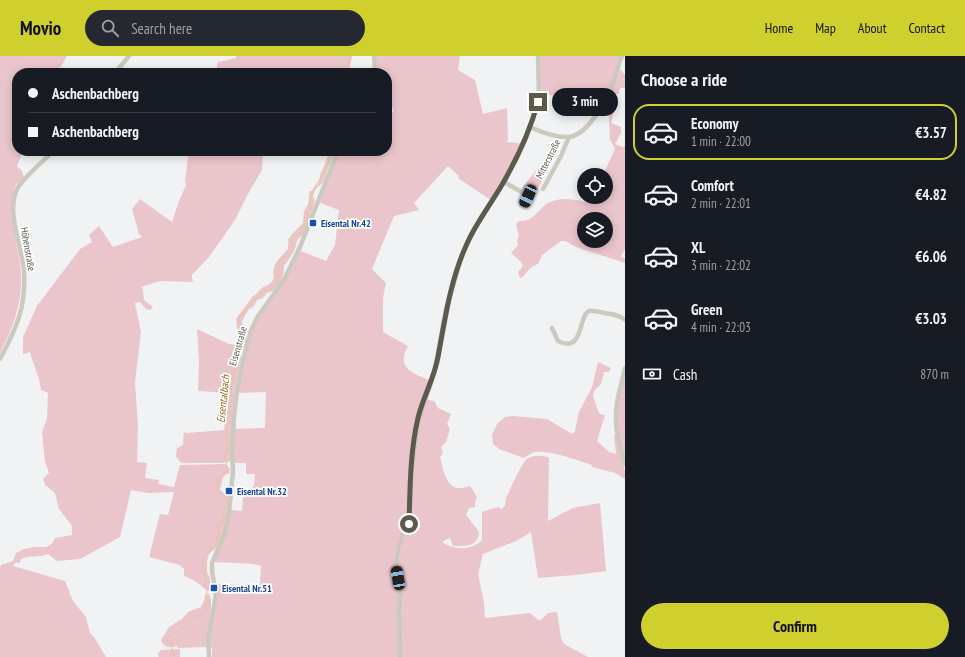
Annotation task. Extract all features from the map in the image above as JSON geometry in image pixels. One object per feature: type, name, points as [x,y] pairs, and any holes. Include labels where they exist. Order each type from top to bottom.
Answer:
[{"type":"street","points":[[118,68],[129,56]]},
{"type":"street","points":[[374,56],[375,68]]},
{"type":"street","points":[[400,657],[398,610],[400,594],[396,567],[402,536],[409,524],[411,475],[418,422],[434,374],[446,309],[461,258],[469,240],[504,182],[530,128],[539,96],[538,56]]},
{"type":"street","name":"Mitterstraße","points":[[530,128],[569,137],[586,128],[600,110],[610,90],[622,56]]},
{"type":"street","name":"Mitterstraße","points":[[543,189],[561,156],[569,137]]},
{"type":"street","name":"Höhenstraße","points":[[0,359],[17,325],[23,302],[24,270],[14,215],[16,194],[21,184],[48,156]]},
{"type":"street","name":"Eisenstraße","points":[[209,657],[208,640],[216,595],[212,566],[214,557],[225,533],[230,513],[236,391],[243,360],[251,330],[267,302],[284,280],[300,247],[336,156]]},
{"type":"street","points":[[504,182],[530,197],[524,203]]},
{"type":"street","points":[[552,328],[558,341],[566,343],[572,342],[576,338],[580,332],[585,315],[590,311],[618,316],[625,320]]},
{"type":"street","points":[[625,368],[618,400],[616,418],[617,433],[625,464]]},
{"type":"shaded area","points":[[0,56],[67,56],[60,68],[12,68],[12,156],[21,156],[17,166],[22,171],[24,178],[15,186],[12,206],[13,227],[21,269],[21,290],[15,318],[0,353]]},
{"type":"shaded area","points":[[236,56],[352,56],[349,68],[217,68],[218,62],[236,58]]},
{"type":"shaded area","points":[[375,56],[460,56],[458,70],[475,80],[483,114],[507,108],[508,140],[506,142],[519,143],[522,146],[491,199],[458,178],[459,176],[448,166],[414,203],[419,210],[394,216],[372,269],[386,283],[383,298],[383,332],[408,346],[405,353],[405,365],[412,372],[429,380],[423,399],[434,401],[438,408],[451,414],[447,424],[450,429],[446,442],[441,447],[443,453],[440,457],[447,480],[457,488],[470,486],[477,498],[475,507],[469,508],[466,515],[479,532],[476,541],[467,546],[453,546],[450,538],[443,541],[443,543],[458,548],[468,548],[482,540],[482,512],[498,507],[501,509],[504,507],[506,498],[522,466],[527,459],[535,456],[549,458],[548,521],[573,508],[600,503],[606,571],[538,578],[531,532],[516,541],[483,554],[478,574],[484,602],[485,618],[530,613],[538,620],[541,620],[548,613],[557,612],[561,638],[564,644],[588,657],[212,657],[212,648],[209,647],[216,584],[260,586],[261,566],[254,564],[214,562],[231,510],[242,511],[243,498],[254,486],[255,474],[246,474],[246,463],[234,463],[234,429],[265,428],[266,392],[239,393],[238,389],[252,330],[259,316],[301,251],[326,261],[335,245],[339,210],[320,203],[337,156],[392,156],[392,113],[394,111],[392,107],[392,68],[375,68]]},
{"type":"shaded area","points":[[540,56],[621,56],[611,85],[602,103],[596,104],[544,94],[540,96]]},
{"type":"shaded area","points":[[620,69],[625,75],[625,88],[620,88],[619,94],[610,94]]},
{"type":"shaded area","points":[[606,101],[616,103],[611,123],[621,127],[621,133],[615,144],[623,147],[625,146],[625,249],[621,256],[625,259],[625,263],[579,248],[613,248],[613,212],[577,212],[577,247],[565,241],[561,241],[542,255],[538,264],[531,267],[523,277],[520,278],[518,272],[523,266],[521,262],[511,253],[518,245],[517,240],[519,236],[516,224],[519,221],[525,221],[533,217],[546,204],[560,199],[577,200],[577,204],[613,204],[613,168],[606,168],[615,149],[610,139],[608,104],[605,103]]},
{"type":"shaded area","points":[[188,156],[263,156],[262,170],[235,220],[209,257],[192,275],[193,282],[160,281],[141,287],[143,289],[144,300],[153,307],[150,310],[146,309],[140,302],[135,303],[141,332],[135,382],[138,427],[137,462],[147,463],[145,478],[159,480],[158,484],[174,487],[180,465],[225,464],[230,469],[229,474],[226,474],[223,477],[220,490],[229,497],[228,517],[224,532],[217,547],[209,554],[207,562],[207,572],[210,578],[210,585],[213,587],[212,591],[207,590],[184,576],[184,569],[180,565],[149,557],[160,514],[168,515],[174,492],[148,493],[131,490],[120,537],[80,559],[57,561],[48,554],[21,559],[20,563],[15,563],[13,566],[65,581],[73,601],[86,617],[90,633],[106,657],[0,657],[1,565],[13,561],[16,553],[24,549],[46,547],[52,544],[55,538],[72,535],[72,526],[59,509],[55,493],[45,485],[43,479],[49,473],[45,461],[42,432],[47,418],[48,393],[41,390],[30,352],[23,354],[23,337],[37,306],[80,249],[92,242],[89,235],[99,226],[113,247],[142,237],[139,234],[132,209],[140,199],[172,222],[186,185],[185,180]]},
{"type":"shaded area","points":[[328,156],[333,156],[323,182],[315,190],[313,196],[315,201],[304,234],[297,240],[294,251],[284,266],[280,283],[263,298],[257,300],[254,306],[248,310],[242,321],[243,326],[248,329],[245,346],[241,352],[235,390],[230,461],[223,463],[180,462],[176,456],[177,448],[183,445],[184,431],[186,433],[224,430],[226,405],[230,393],[198,391],[199,361],[197,329],[229,344],[237,345],[242,339],[242,333],[237,328],[236,319],[253,296],[274,278],[273,273],[275,265],[279,258],[288,249],[289,240],[292,234],[303,223],[304,211],[308,204],[310,193],[319,182]]},
{"type":"shaded area","points":[[541,164],[550,167],[533,197],[521,189]]},
{"type":"shaded area","points":[[598,362],[611,368],[609,372],[604,372],[601,384],[594,391],[593,396],[598,411],[600,414],[605,415],[597,441],[609,452],[616,454],[614,435],[616,435],[625,472],[625,479],[615,473],[592,467],[592,465],[562,456],[538,452],[532,453],[524,458],[499,449],[493,444],[492,435],[497,424],[505,417],[512,416],[547,419],[572,434],[575,431],[579,412],[592,387]]},
{"type":"shaded area","points":[[625,373],[625,460],[618,433],[618,408]]},
{"type":"shaded area","points":[[207,594],[209,594],[211,600],[212,612],[207,647],[178,648],[177,646],[165,646],[161,640],[169,627],[182,619],[188,612],[201,607]]},
{"type":"shaded area","points":[[180,649],[180,657],[159,657],[158,653],[161,650]]},
{"type":"waterway","name":"Eisentalbach","points":[[348,68],[351,56]]},
{"type":"waterway","name":"Eisentalbach","points":[[174,657],[172,650],[173,644],[167,641],[166,638],[181,629],[193,616],[199,616],[206,611],[205,608],[210,604],[205,596],[207,589],[205,586],[206,580],[202,565],[203,558],[209,552],[210,548],[216,544],[219,531],[217,526],[219,522],[224,520],[223,517],[225,514],[222,512],[228,504],[224,496],[216,491],[219,486],[217,479],[228,471],[225,455],[228,448],[226,437],[229,408],[232,406],[230,386],[232,384],[236,364],[233,360],[243,342],[246,330],[240,326],[240,314],[243,314],[255,298],[257,299],[265,290],[271,289],[278,281],[280,260],[282,257],[288,256],[288,253],[293,248],[293,243],[288,240],[301,233],[302,227],[306,222],[308,211],[310,210],[310,191],[312,193],[323,175],[321,172],[326,171],[326,166],[329,164],[328,161],[332,158],[332,156]]},
{"type":"place","name":"Eisental Nr.42","points":[[313,223]]},
{"type":"place","name":"Eisental Nr.32","points":[[229,491]]},
{"type":"place","name":"Eisental Nr.51","points":[[214,588]]},
{"type":"route","points":[[409,524],[411,475],[418,422],[420,412],[434,374],[446,309],[458,267],[469,240],[504,182],[519,153],[538,102]]}]
